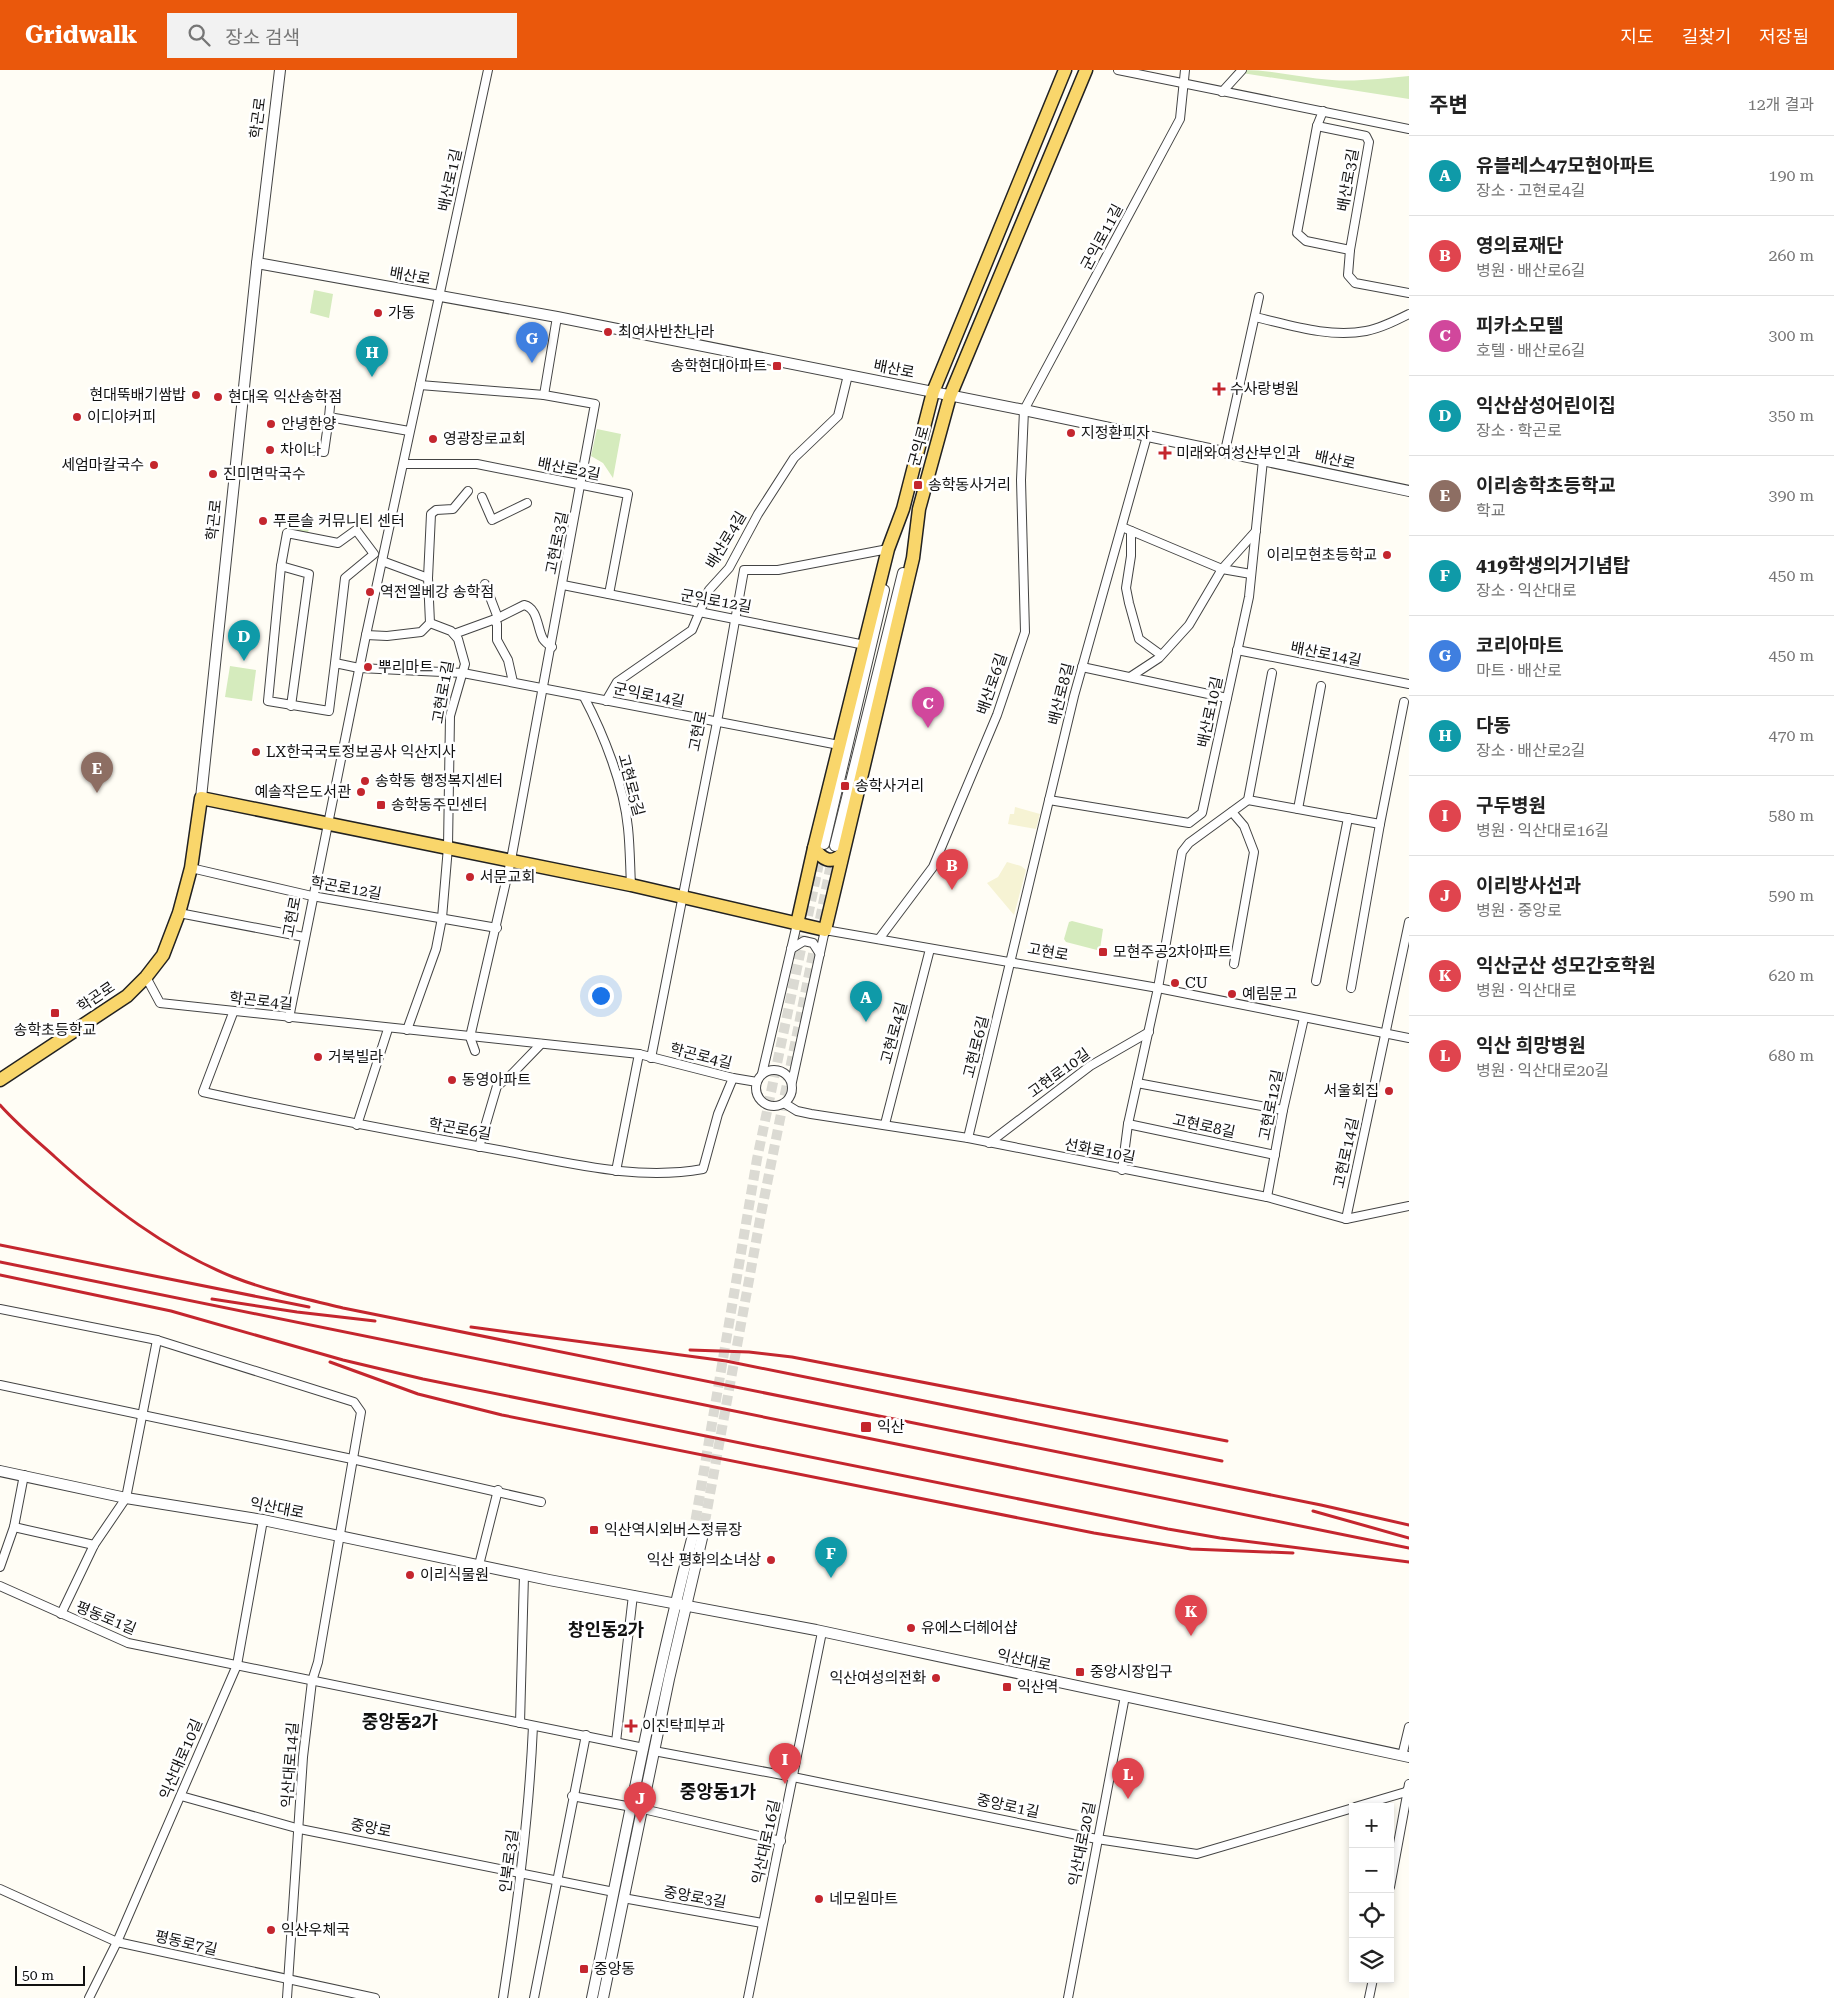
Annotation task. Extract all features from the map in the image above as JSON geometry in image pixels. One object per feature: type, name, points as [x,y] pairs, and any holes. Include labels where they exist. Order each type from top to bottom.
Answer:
[{"type":"main road","name":"군익로","points":[[903,509],[933,392],[1065,70]]},
{"type":"main road","name":"군익로","points":[[825,930],[839,850],[913,558],[919,509],[950,396],[1086,70]]},
{"type":"main road","points":[[797,924],[819,846],[839,745],[888,549],[903,509]]},
{"type":"main road","name":"고현로","points":[[201,798],[631,885],[825,930]]},
{"type":"main road","name":"학곤로","points":[[0,1080],[127,996],[146,977],[162,955],[179,913],[191,868],[201,798]]},
{"type":"main road","points":[[819,846],[824,859],[836,860],[839,850]]},
{"type":"street","name":"학곤로","points":[[201,798],[257,263],[280,70]]},
{"type":"street","name":"배산로1길","points":[[439,296],[488,70]]},
{"type":"street","points":[[1118,70],[1409,129]]},
{"type":"street","name":"군익로11길","points":[[1024,410],[1180,118],[1185,70]]},
{"type":"street","points":[[1222,92],[1242,70]]},
{"type":"street","points":[[1323,111],[1317,126],[1297,233],[1306,241],[1350,250]]},
{"type":"street","name":"배산로3길","points":[[1317,126],[1366,136],[1369,142],[1350,250],[1348,275],[1355,283],[1409,293]]},
{"type":"street","name":"배산로","points":[[257,263],[558,317],[1225,451],[1409,491]]},
{"type":"street","points":[[328,823],[359,668],[439,296]]},
{"type":"street","points":[[1225,451],[1259,297]]},
{"type":"street","points":[[1255,317],[1326,332],[1350,333],[1373,329],[1409,314]]},
{"type":"street","points":[[544,395],[558,317]]},
{"type":"street","name":"배산로4길","points":[[606,701],[617,682],[692,630],[698,612],[709,590],[729,568],[758,514],[794,458],[838,416],[848,376]]},
{"type":"street","name":"고현로3길","points":[[420,385],[544,395],[595,404],[582,486],[511,860]]},
{"type":"street","points":[[315,451],[324,452],[331,396]]},
{"type":"street","name":"배산로6길","points":[[879,939],[933,867],[997,715],[1025,632],[1021,470],[1024,410]]},
{"type":"street","points":[[328,416],[409,431]]},
{"type":"street","name":"배산로8길","points":[[1011,962],[1082,667],[1147,436]]},
{"type":"street","name":"배산로10길","points":[[1050,800],[1189,823],[1202,813],[1249,597],[1263,460]]},
{"type":"street","name":"배산로2길","points":[[404,464],[477,464],[628,494],[609,594]]},
{"type":"street","points":[[366,635],[387,636],[421,632],[430,623],[428,578],[431,514],[436,510],[453,509],[468,491]]},
{"type":"street","points":[[482,497],[492,520],[527,503]]},
{"type":"street","name":"군익로","points":[[819,846],[903,509]]},
{"type":"street","points":[[1122,527],[1222,569],[1251,574]]},
{"type":"street","points":[[356,530],[374,554],[345,578],[329,711],[268,701],[281,566],[287,533],[338,543],[356,530]]},
{"type":"street","points":[[1130,677],[1161,655],[1188,626],[1222,569],[1256,530]]},
{"type":"street","points":[[1131,531],[1131,556],[1126,588],[1129,603],[1139,639],[1161,655]]},
{"type":"street","name":"고현로","points":[[651,1058],[717,722],[744,570],[778,570],[888,549]]},
{"type":"street","points":[[382,561],[428,578]]},
{"type":"street","points":[[281,566],[309,574],[291,706]]},
{"type":"street","points":[[485,584],[496,619],[497,640],[508,660],[513,682]]},
{"type":"street","name":"군익로12길","points":[[563,585],[865,645]]},
{"type":"street","points":[[430,623],[454,634],[496,619],[524,605],[528,606],[535,615],[544,639],[552,648]]},
{"type":"street","name":"고현로1길","points":[[448,847],[450,716],[465,664],[458,638],[454,634]]},
{"type":"street","name":"배산로14길","points":[[1237,650],[1409,684]]},
{"type":"street","name":"군익로14길","points":[[335,663],[359,668],[463,673],[839,745]]},
{"type":"street","points":[[1082,667],[1227,698]]},
{"type":"street","points":[[1122,1170],[1128,1124],[1158,988],[1182,852],[1189,843],[1248,800],[1272,673]]},
{"type":"street","points":[[1298,809],[1321,686]]},
{"type":"street","name":"고현로5길","points":[[584,697],[601,729],[615,774],[628,826],[631,885]]},
{"type":"street","points":[[1351,988],[1404,702]]},
{"type":"street","points":[[1248,800],[1380,824]]},
{"type":"street","points":[[1232,812],[1244,826],[1254,852],[1234,964]]},
{"type":"street","points":[[1316,982],[1348,818]]},
{"type":"street","name":"고현로","points":[[289,1018],[328,823]]},
{"type":"street","points":[[407,1030],[436,949],[442,918],[448,847]]},
{"type":"street","points":[[475,1051],[470,1037],[497,928],[511,860]]},
{"type":"street","name":"학곤로12길","points":[[191,868],[312,896],[497,928]]},
{"type":"street","points":[[179,913],[304,937]]},
{"type":"street","points":[[1385,1035],[1409,922]]},
{"type":"street","points":[[797,924],[762,1074],[757,1082],[756,1091],[761,1101],[772,1106],[784,1103],[792,1094],[792,1082],[825,930]]},
{"type":"street","name":"고현로","points":[[825,930],[1158,988],[1385,1035],[1409,1038]]},
{"type":"street","points":[[790,949],[804,941],[813,943],[820,954]]},
{"type":"street","name":"고현로4길","points":[[885,1124],[930,949]]},
{"type":"street","name":"고현로6길","points":[[968,1138],[1011,962]]},
{"type":"street","name":"학곤로4길","points":[[146,977],[160,1003],[233,1013],[639,1054],[733,1078],[757,1082]]},
{"type":"street","name":"학곤로6길","points":[[233,1013],[203,1092],[357,1125],[616,1171],[660,1174],[703,1169],[718,1114],[733,1078]]},
{"type":"street","name":"고현로12길","points":[[1267,1197],[1283,1110],[1304,1018]]},
{"type":"street","points":[[357,1125],[388,1029]]},
{"type":"street","name":"고현로10길","points":[[989,1143],[1090,1066],[1149,1032]]},
{"type":"street","name":"고현로14길","points":[[1346,1219],[1385,1035]]},
{"type":"street","points":[[479,1147],[496,1086],[510,1076],[541,1044]]},
{"type":"street","points":[[616,1171],[639,1054]]},
{"type":"street","points":[[762,1074],[779,1070],[789,1077],[792,1082]]},
{"type":"street","name":"고현로8길","points":[[1136,1083],[1283,1110]]},
{"type":"street","name":"선화로10길","points":[[784,1103],[797,1110],[811,1114],[968,1138],[1122,1170],[1267,1197],[1346,1219],[1409,1206]]},
{"type":"street","name":"고현로8길","points":[[1128,1124],[1275,1155]]},
{"type":"street","name":"익산대로14길","points":[[0,1309],[157,1340],[354,1402],[361,1412],[318,1662],[312,1681],[303,1757],[300,1829],[287,1998]]},
{"type":"street","points":[[61,1614],[94,1545],[126,1498],[157,1340]]},
{"type":"street","points":[[0,1386],[498,1490],[541,1502]]},
{"type":"street","name":"익산대로","points":[[0,1471],[126,1498],[263,1520],[524,1575],[676,1602],[1406,1757]]},
{"type":"street","points":[[0,1567],[14,1527],[24,1475]]},
{"type":"street","points":[[479,1565],[498,1490]]},
{"type":"street","name":"익산대로10길","points":[[89,1998],[117,1942],[236,1665],[263,1520]]},
{"type":"street","points":[[14,1527],[94,1545]]},
{"type":"street","points":[[592,1998],[638,1808],[676,1602],[698,1536],[687,1605],[649,1749]]},
{"type":"street","points":[[520,1723],[524,1575]]},
{"type":"street","name":"평동로1길","points":[[0,1586],[128,1643],[236,1665]]},
{"type":"street","points":[[616,1742],[633,1595]]},
{"type":"street","name":"익산대로16길","points":[[748,1998],[822,1632]]},
{"type":"street","points":[[236,1665],[649,1749]]},
{"type":"street","name":"익산대로20길","points":[[1068,1998],[1125,1696]]},
{"type":"street","name":"인북로3길","points":[[503,1998],[522,1874],[529,1805],[533,1726]]},
{"type":"street","points":[[1406,1757],[1409,1727]]},
{"type":"street","points":[[534,1998],[572,1796],[586,1735]]},
{"type":"street","name":"중앙로1길","points":[[649,1749],[1097,1839],[1197,1854],[1349,1808]]},
{"type":"street","points":[[1394,1866],[1409,1789]]},
{"type":"street","name":"중앙로1길","points":[[1366,1803],[1409,1789]]},
{"type":"street","name":"중앙로","points":[[181,1796],[300,1829],[618,1895]]},
{"type":"street","points":[[572,1796],[638,1808],[781,1840]]},
{"type":"street","name":"평동로7길","points":[[0,1889],[117,1942],[375,1998]]},
{"type":"street","points":[[603,1998],[618,1895]]},
{"type":"street","name":"중앙로3길","points":[[618,1895],[762,1923]]},
{"type":"street","points":[[1369,1998],[1372,1983]]},
{"type":"shaded area","points":[[1015,807],[1040,814],[1036,829],[1008,824],[1010,814],[1014,814]]},
{"type":"shaded area","points":[[1007,862],[1021,866],[1026,870],[1014,915],[987,883],[998,877]]},
{"type":"green space","points":[[1244,70],[1341,80],[1370,80],[1409,76],[1409,99],[1242,73]]},
{"type":"green space","points":[[314,290],[333,294],[329,318],[310,313]]},
{"type":"green space","points":[[597,429],[621,434],[613,478],[603,463],[591,456]]},
{"type":"green space","points":[[296,520],[310,523],[308,533],[294,530]]},
{"type":"green space","points":[[230,666],[256,670],[252,701],[225,697]]},
{"type":"green space","points":[[1072,921],[1103,929],[1100,949],[1097,950],[1066,942],[1064,939],[1069,922]]},
{"type":"tunnel","points":[[693,1535],[757,1159],[822,849]]},
{"type":"tunnel","points":[[702,1538],[761,1214],[833,854]]},
{"type":"railway","points":[[0,1105],[75,1175],[117,1209],[161,1240],[208,1266],[274,1291],[343,1308],[1321,1505],[1409,1525]]},
{"type":"railway","points":[[0,1245],[309,1307]]},
{"type":"railway","points":[[0,1262],[1409,1548]]},
{"type":"railway","points":[[0,1275],[171,1311],[343,1360],[423,1379],[1168,1529],[1220,1538],[1409,1562]]},
{"type":"railway","points":[[212,1299],[297,1312],[375,1321]]},
{"type":"railway","points":[[471,1327],[726,1361],[1222,1461]]},
{"type":"railway","points":[[690,1350],[749,1352],[792,1357],[1227,1441]]},
{"type":"railway","points":[[330,1362],[418,1394],[502,1415],[1094,1533],[1191,1549],[1293,1553]]},
{"type":"railway","points":[[1313,1511],[1409,1538]]},
{"type":"place","name":"가동","points":[[378,313]]},
{"type":"place","name":"최여사반찬나라","points":[[608,332]]},
{"type":"place","name":"코리아마트","points":[[532,363]]},
{"type":"place","name":"송학현대아파트","points":[[777,366]]},
{"type":"place","name":"다동","points":[[372,377]]},
{"type":"place","name":"수사랑병원","points":[[1219,389]]},
{"type":"place","name":"현대뚝배기쌈밥","points":[[196,395]]},
{"type":"place","name":"현대옥 익산송학점","points":[[218,397]]},
{"type":"place","name":"이디야커피","points":[[77,417]]},
{"type":"place","name":"안녕한양","points":[[271,424]]},
{"type":"place","name":"지정환피자","points":[[1071,433]]},
{"type":"place","name":"영광장로교회","points":[[433,439]]},
{"type":"place","name":"차이나","points":[[270,450]]},
{"type":"place","name":"미래와여성산부인과","points":[[1165,453]]},
{"type":"place","name":"세엄마칼국수","points":[[154,465]]},
{"type":"place","name":"진미면막국수","points":[[213,474]]},
{"type":"place","name":"송학동사거리","points":[[918,485]]},
{"type":"place","name":"푸른솔 커뮤니티 센터","points":[[263,521]]},
{"type":"place","name":"이리모현초등학교","points":[[1387,555]]},
{"type":"place","name":"역전엘베강 송학점","points":[[370,592]]},
{"type":"place","name":"익산삼성어린이집","points":[[244,661]]},
{"type":"place","name":"뿌리마트","points":[[368,667]]},
{"type":"place","name":"피카소모텔","points":[[928,728]]},
{"type":"place","name":"LX한국국토정보공사 익산지사","points":[[256,752]]},
{"type":"place","name":"송학동 행정복지센터","points":[[365,781]]},
{"type":"place","name":"송학사거리","points":[[845,786]]},
{"type":"place","name":"예솔작은도서관","points":[[361,792]]},
{"type":"place","name":"이리송학초등학교","points":[[97,793]]},
{"type":"place","name":"송학동주민센터","points":[[381,805]]},
{"type":"place","name":"서문교회","points":[[470,877]]},
{"type":"place","name":"영의료재단","points":[[952,890]]},
{"type":"place","name":"모현주공2차아파트","points":[[1103,952]]},
{"type":"place","name":"CU","points":[[1175,983]]},
{"type":"place","name":"예림문고","points":[[1232,994]]},
{"type":"place","name":"송학초등학교","points":[[55,1013]]},
{"type":"place","name":"유블레스47모현아파트","points":[[866,1022]]},
{"type":"place","name":"거북빌라","points":[[318,1057]]},
{"type":"place","name":"동영아파트","points":[[452,1080]]},
{"type":"place","name":"서울회집","points":[[1389,1091]]},
{"type":"place","name":"익산","points":[[866,1427]]},
{"type":"place","name":"익산역시외버스정류장","points":[[594,1530]]},
{"type":"place","name":"익산 평화의소녀상","points":[[771,1560]]},
{"type":"place","name":"이리식물원","points":[[410,1575]]},
{"type":"place","name":"419학생의거기념탑","points":[[831,1578]]},
{"type":"place","name":"유에스더헤어샵","points":[[911,1628]]},
{"type":"place","name":"익산군산 성모간호학원","points":[[1191,1636]]},
{"type":"place","name":"중앙시장입구","points":[[1080,1672]]},
{"type":"place","name":"익산여성의전화","points":[[936,1678]]},
{"type":"place","name":"익산역","points":[[1007,1687]]},
{"type":"place","name":"이진탁피부과","points":[[631,1726]]},
{"type":"place","name":"구두병원","points":[[785,1784]]},
{"type":"place","name":"익산 희망병원","points":[[1128,1799]]},
{"type":"place","name":"이리방사선과","points":[[640,1823]]},
{"type":"place","name":"네모원마트","points":[[819,1899]]},
{"type":"place","name":"익산우체국","points":[[271,1930]]},
{"type":"place","name":"중앙동","points":[[584,1969]]},
{"type":"district","name":"창인동2가","points":[[606,1629]]},
{"type":"district","name":"중앙동2가","points":[[400,1721]]},
{"type":"district","name":"중앙동1가","points":[[718,1791]]}]
